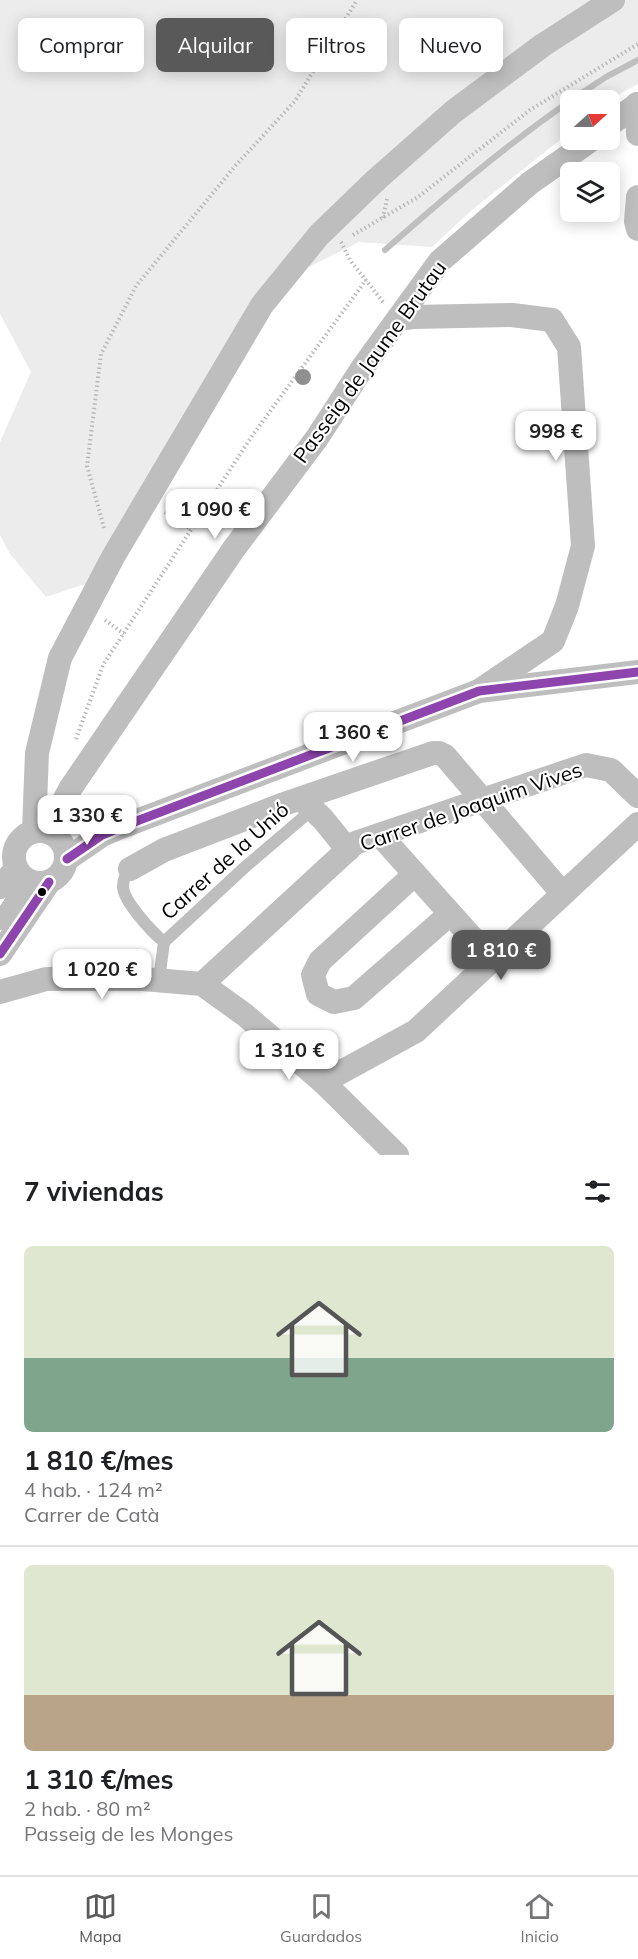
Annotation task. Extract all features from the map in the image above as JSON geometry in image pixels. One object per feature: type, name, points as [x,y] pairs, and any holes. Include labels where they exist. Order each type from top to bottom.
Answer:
[{"type":"street","points":[[0,954],[50,882],[59,875],[67,859],[62,841],[41,831],[36,753],[60,658],[113,557],[262,305],[319,235],[453,111],[543,45],[613,0]]},
{"type":"street","points":[[620,117],[637,104]]},
{"type":"street","points":[[637,104],[638,134]]},
{"type":"street","name":"Passeig de Jaume Brutau","points":[[12,881],[14,853],[18,841],[41,831],[233,550],[317,438],[363,367],[440,261],[530,183],[577,150]]},
{"type":"street","points":[[638,197],[636,221],[638,229]]},
{"type":"street","points":[[67,859],[102,835],[121,827],[479,691],[552,641],[567,606],[583,546],[569,347],[552,320],[512,315],[413,316],[398,319]]},
{"type":"street","points":[[479,691],[638,672]]},
{"type":"street","points":[[130,869],[164,850],[307,804],[433,753],[439,753],[445,756],[563,894]]},
{"type":"street","name":"Carrer de Joaquim Vives","points":[[202,984],[355,843],[586,765],[611,770],[638,796]]},
{"type":"street","points":[[307,804],[348,850]]},
{"type":"street","points":[[323,1082],[416,1031],[638,824]]},
{"type":"street","points":[[380,835],[492,960]]},
{"type":"street","points":[[415,874],[320,961],[314,975],[318,994],[334,1002],[354,998],[450,914]]},
{"type":"street","points":[[0,921],[11,906],[12,881],[21,875],[30,882],[41,884],[50,882]]},
{"type":"street","points":[[0,974],[46,980],[159,980],[202,984],[245,1016],[323,1082],[393,1154]]},
{"type":"street","points":[[0,992],[46,980]]},
{"type":"lane","name":"Carrer de la Unió","points":[[164,942],[245,867],[307,804]]},
{"type":"lane","points":[[130,869],[124,877],[125,895],[153,933],[164,942],[159,980]]},
{"type":"path","points":[[113,557],[87,466],[101,354],[136,286],[236,165],[295,101],[357,0]]},
{"type":"path","points":[[352,236],[418,197],[530,110],[638,44]]},
{"type":"path","points":[[341,241],[350,260],[398,319]]},
{"type":"path","points":[[75,741],[103,666],[252,436],[366,280]]},
{"type":"path","points":[[170,515],[191,529]]},
{"type":"path","points":[[106,621],[124,634]]},
{"type":"shaded area","points":[[0,0],[638,0],[638,84],[620,94],[620,90],[560,90],[560,140],[472,210],[432,247],[359,242],[303,270],[256,309],[88,583],[46,597],[10,554],[0,535],[0,442],[31,372],[0,314]]},
{"type":"waterway","points":[[586,90],[638,60]]},
{"type":"waterway","points":[[385,250],[475,173],[560,108]]},
{"type":"transit line","points":[[67,859],[102,835],[121,827],[479,691],[638,672]]},
{"type":"transit line","points":[[0,954],[49,882]]}]
